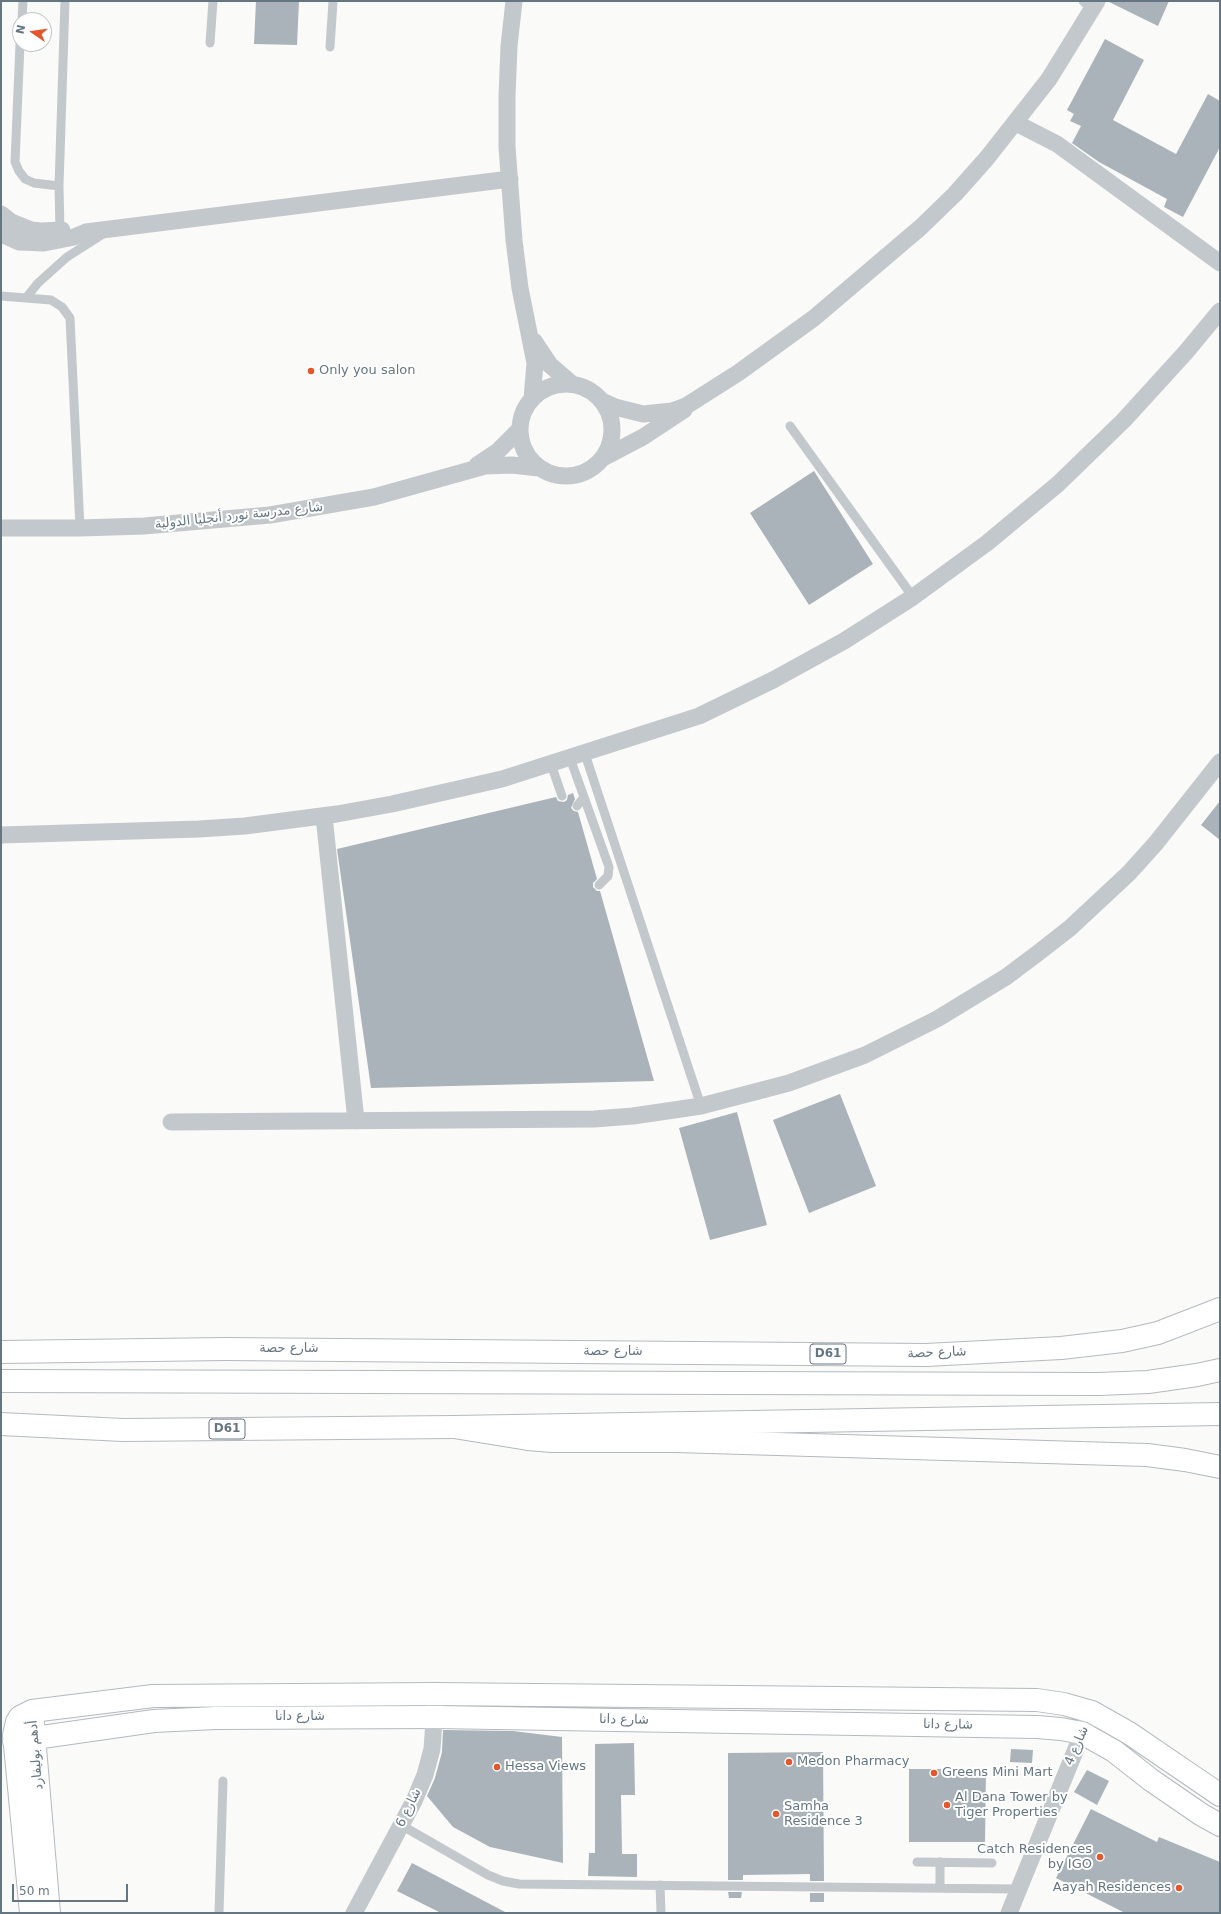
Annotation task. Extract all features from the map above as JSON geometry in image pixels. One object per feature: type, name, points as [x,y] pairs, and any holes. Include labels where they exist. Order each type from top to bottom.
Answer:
[{"type":"main road","name":"شارع حصة","points":[[10,1352],[304,1349],[926,1355],[1061,1348],[1122,1341],[1158,1333],[1220,1309]]},
{"type":"main road","points":[[1,1341],[10,1352]]},
{"type":"main road","points":[[1,1381],[1099,1384],[1148,1382],[1197,1376],[1220,1370]]},
{"type":"main road","name":"D61","points":[[1,1424],[123,1430],[454,1427],[1220,1414]]},
{"type":"main road","points":[[454,1427],[528,1439],[552,1441],[676,1441],[1147,1455],[1185,1460],[1220,1467]]},
{"type":"main road","name":"شارع دانا","points":[[32,1711],[153,1696],[436,1694],[1037,1700],[1064,1704],[1092,1712],[1129,1733],[1220,1795]]},
{"type":"main road","name":"أدهم بوليفارد","points":[[32,1711],[20,1717],[14,1729],[19,1741],[49,1913]]},
{"type":"main road","name":"شارع دانا","points":[[19,1741],[154,1721],[216,1718],[435,1717],[1037,1727],[1082,1733],[1114,1752],[1151,1780],[1202,1815],[1220,1825]]},
{"type":"main road","name":"أدهم بوليفارد","points":[[19,1741],[31,1913]]},
{"type":"street","points":[[514,1],[509,46],[507,96],[510,179],[514,240],[520,288],[535,363],[532,399],[522,418],[520,428],[521,440],[525,451],[539,468],[558,476],[573,476],[588,471],[603,458],[662,426],[776,346],[886,258],[955,194],[1020,118],[1049,79],[1090,4]]},
{"type":"street","points":[[1020,118],[1043,128],[1057,144],[1220,263]]},
{"type":"street","points":[[1,234],[19,242],[31,244],[74,237],[86,232],[115,228],[510,179]]},
{"type":"street","points":[[1,214],[12,222],[30,230],[73,230],[86,232]]},
{"type":"street","points":[[1,835],[199,829],[252,825],[324,816],[447,793],[502,779],[699,716],[809,661],[913,597],[993,538],[1091,452],[1156,387],[1220,311]]},
{"type":"street","points":[[528,328],[541,354],[550,365],[572,384]]},
{"type":"street","points":[[532,399],[550,387],[561,384],[582,386],[592,392],[602,401],[610,414],[612,433],[611,442],[603,458]]},
{"type":"street","points":[[602,401],[615,407],[643,414],[672,411],[699,399]]},
{"type":"street","name":"شارع مدرسة نورد أنجليا الدولية","points":[[471,468],[498,451],[520,428]]},
{"type":"street","name":"شارع مدرسة نورد أنجليا الدولية","points":[[1,528],[80,528],[207,522],[299,511],[374,497],[420,485],[471,468],[498,465],[539,468]]},
{"type":"street","points":[[171,1122],[594,1119],[633,1116],[700,1106],[789,1083],[865,1055],[937,1019],[1006,976],[1070,928],[1129,873],[1156,843],[1220,762]]},
{"type":"street","points":[[324,816],[356,1121]]},
{"type":"street","name":"شارع 6","points":[[354,1913],[414,1801],[424,1775],[432,1749],[436,1694]]},
{"type":"street","name":"شارع 4","points":[[1008,1913],[1092,1712]]},
{"type":"lane","points":[[22,12],[23,1]]},
{"type":"lane","points":[[60,230],[59,186],[65,1]]},
{"type":"lane","points":[[210,43],[213,1]]},
{"type":"lane","points":[[330,47],[333,1]]},
{"type":"lane","points":[[20,52],[15,162],[25,179],[34,184],[59,186]]},
{"type":"lane","points":[[26,298],[38,282],[67,257],[98,236],[115,228]]},
{"type":"lane","points":[[1,296],[44,299],[57,303],[70,318],[80,528]]},
{"type":"lane","points":[[790,426],[913,597]]},
{"type":"lane","points":[[577,756],[584,797],[609,868],[608,876],[599,885]]},
{"type":"lane","points":[[577,756],[700,1106]]},
{"type":"lane","points":[[551,764],[562,796]]},
{"type":"lane","points":[[577,806],[584,797]]},
{"type":"lane","points":[[219,1913],[223,1781]]},
{"type":"lane","points":[[401,1825],[488,1875],[503,1881],[519,1884],[1018,1889]]},
{"type":"lane","points":[[917,1862],[992,1863]]},
{"type":"lane","points":[[940,1862],[940,1888]]},
{"type":"lane","points":[[660,1885],[660,1913]]},
{"type":"building","points":[[256,1],[299,1],[297,45],[254,44]]},
{"type":"building","points":[[1107,1],[1169,1],[1158,26]]},
{"type":"building","points":[[1105,39],[1144,60],[1113,120],[1176,154],[1208,94],[1220,101],[1220,147],[1183,217],[1164,207],[1167,199],[1099,162],[1072,143],[1081,126],[1070,121],[1074,114],[1067,110]]},
{"type":"building","points":[[814,471],[873,564],[809,605],[750,513]]},
{"type":"building","points":[[573,793],[575,799],[571,808],[578,812],[597,879],[593,883],[593,887],[597,891],[600,891],[654,1081],[371,1088],[337,849],[556,797],[558,801],[564,802],[567,800],[568,795]]},
{"type":"building","points":[[1220,801],[1220,840],[1201,825]]},
{"type":"building","points":[[840,1094],[876,1186],[809,1213],[773,1120]]},
{"type":"building","points":[[737,1112],[767,1225],[710,1240],[679,1128]]},
{"type":"building","name":"Hessa Views","points":[[443,1730],[513,1731],[562,1737],[563,1863],[490,1847],[453,1827],[427,1796],[435,1778],[442,1752]]},
{"type":"building","points":[[634,1743],[635,1795],[621,1795],[622,1854],[637,1854],[637,1877],[588,1876],[589,1853],[595,1853],[595,1744]]},
{"type":"building","points":[[1011,1749],[1033,1750],[1032,1763],[1010,1762]]},
{"type":"building","name":"Samha Residence 3","points":[[823,1752],[824,1881],[810,1881],[810,1874],[743,1875],[743,1880],[728,1880],[728,1753]]},
{"type":"building","name":"Al Dana Tower by Tiger Properties","points":[[909,1769],[986,1769],[985,1842],[909,1842]]},
{"type":"building","points":[[1087,1770],[1109,1781],[1097,1805],[1074,1792]]},
{"type":"building","points":[[1091,1809],[1157,1842],[1159,1837],[1220,1862],[1220,1913],[1125,1913],[1056,1878]]},
{"type":"building","points":[[412,1863],[507,1913],[441,1913],[397,1891]]},
{"type":"building","points":[[728,1892],[742,1892],[741,1898],[729,1898]]},
{"type":"building","points":[[810,1893],[824,1893],[824,1902],[810,1902]]},
{"type":"place","name":"Only you salon","points":[[311,371]]},
{"type":"place","name":"Medon Pharmacy","points":[[789,1762]]},
{"type":"place","name":"Hessa Views","points":[[497,1767]]},
{"type":"place","name":"Greens Mini Mart","points":[[934,1773]]},
{"type":"place","name":"Al Dana Tower by Tiger Properties","points":[[947,1805]]},
{"type":"place","name":"Samha Residence 3","points":[[776,1814]]},
{"type":"place","name":"Catch Residences by IGO","points":[[1100,1857]]},
{"type":"place","name":"Aayah Residences","points":[[1179,1888]]}]
